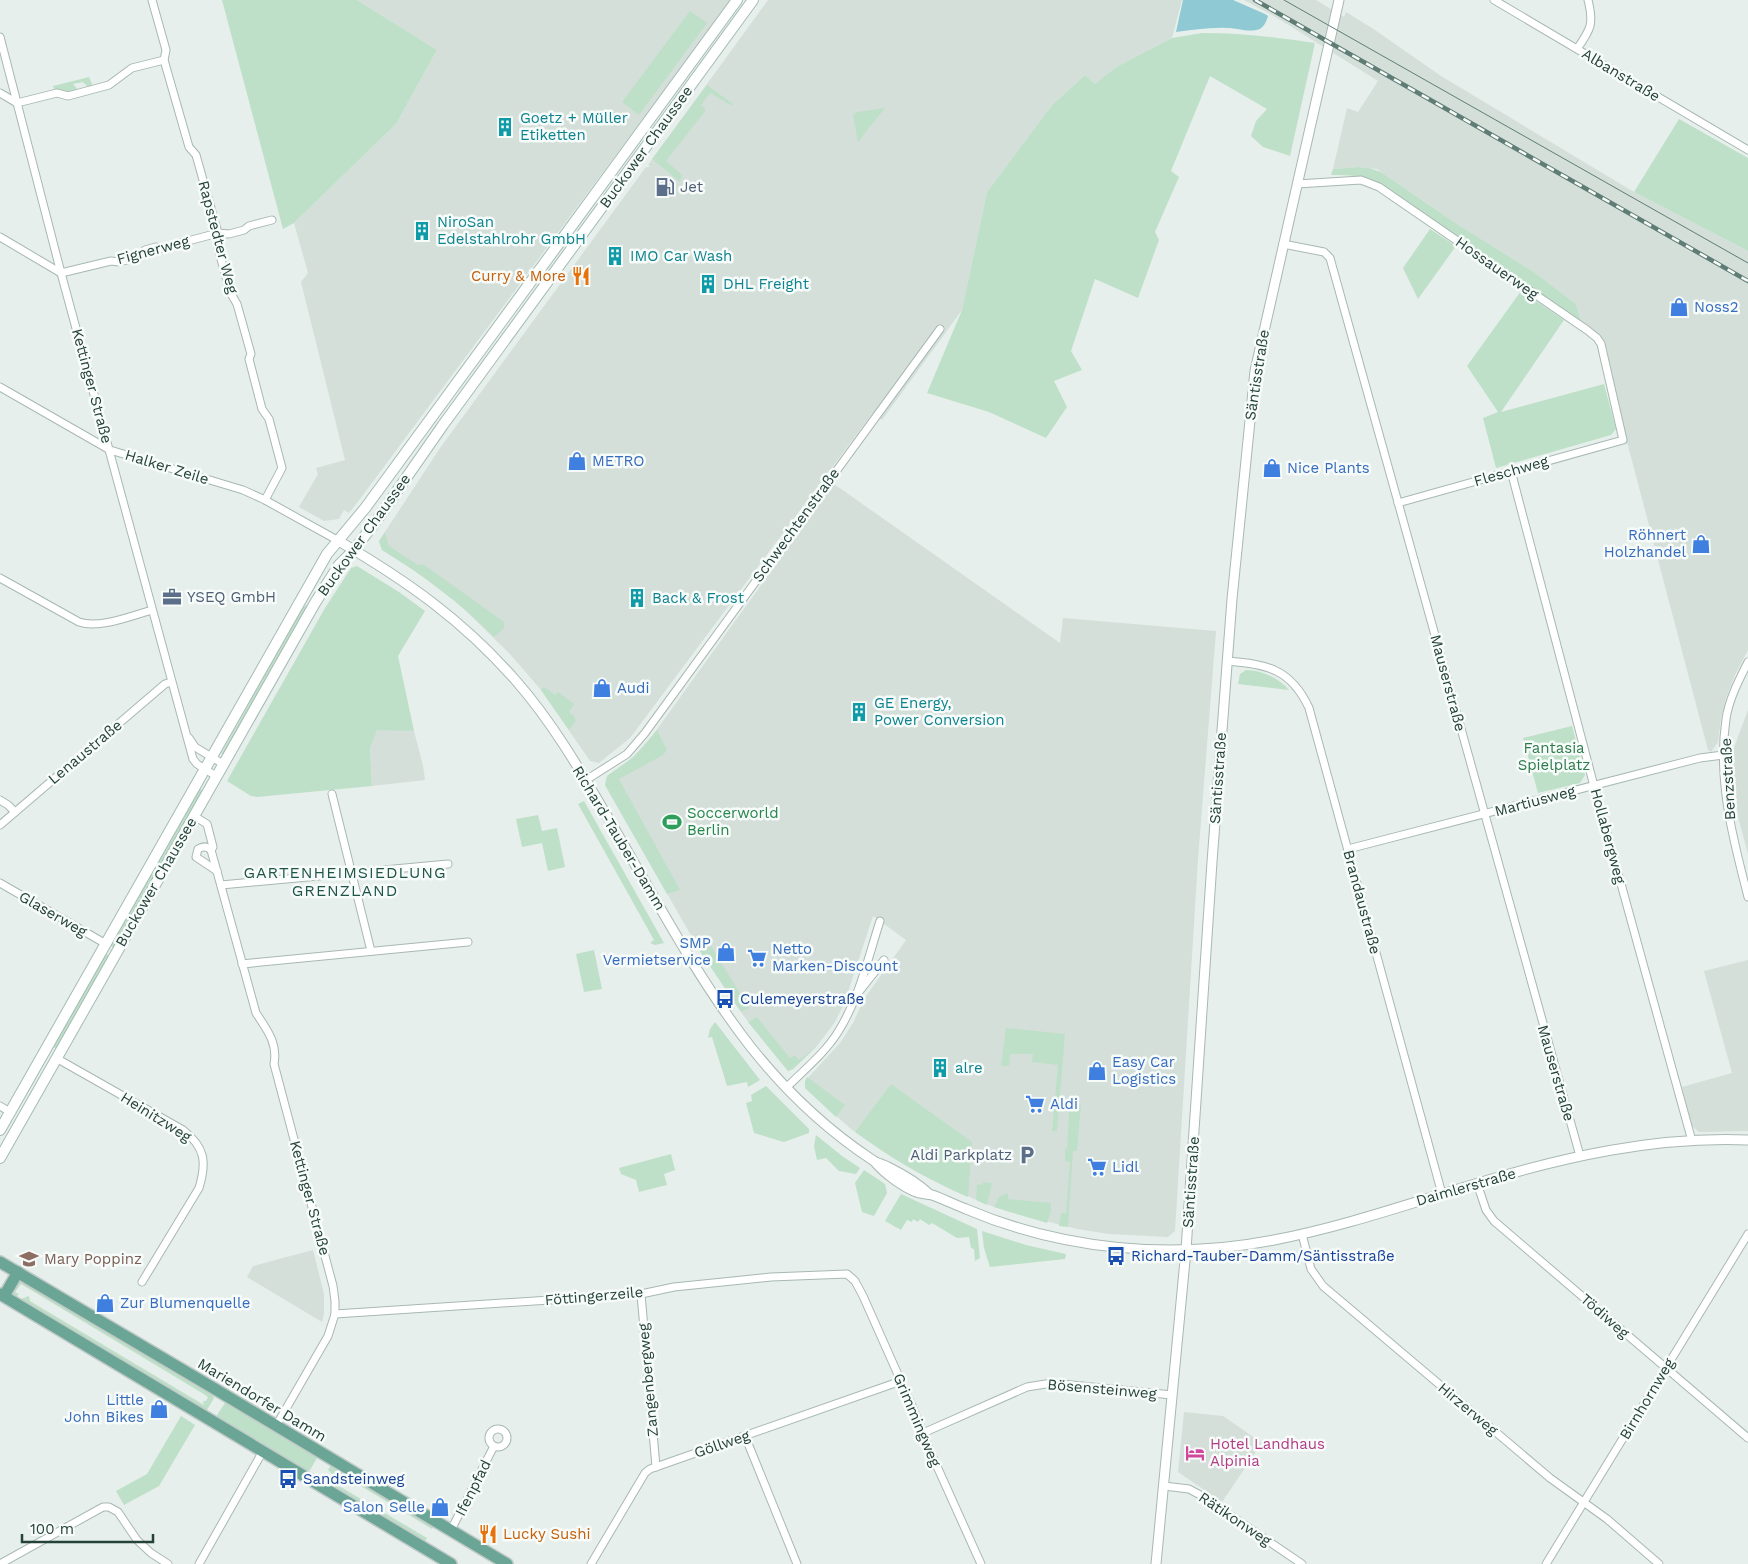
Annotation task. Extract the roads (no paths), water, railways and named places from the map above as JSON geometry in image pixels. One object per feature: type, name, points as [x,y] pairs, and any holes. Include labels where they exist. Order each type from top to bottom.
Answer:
[{"type":"main road","name":"Buckower Chaussee","points":[[0,1130],[327,554],[372,500],[737,0]]},
{"type":"main road","name":"Buckower Chaussee","points":[[0,1158],[314,602],[339,565],[354,550],[379,517],[448,417],[753,0]]},
{"type":"main road","name":"Mariendorfer Damm","points":[[0,1262],[507,1564]]},
{"type":"main road","points":[[18,1272],[2,1295],[452,1564]]},
{"type":"street","name":"Rapstedter Weg","points":[[152,0],[166,50],[164,60],[189,147],[196,155],[218,233],[218,248],[230,292],[237,304],[249,346],[251,354],[249,358],[262,409],[269,419],[282,468],[265,500]]},
{"type":"street","name":"Säntisstraße","points":[[1156,1564],[1186,1250],[1227,661],[1255,371],[1339,0]]},
{"type":"street","name":"Albanstraße","points":[[1494,0],[1748,150]]},
{"type":"street","points":[[1578,49],[1591,25],[1592,16],[1588,0]]},
{"type":"street","name":"Kettinger Straße","points":[[0,37],[61,273],[185,734],[193,759],[216,776]]},
{"type":"street","points":[[0,93],[18,103],[56,92],[68,96],[109,85],[132,68],[164,60]]},
{"type":"street","name":"Hossauerweg","points":[[1297,184],[1360,180],[1380,187],[1587,330],[1601,344],[1623,440]]},
{"type":"street","name":"Fignerweg","points":[[61,273],[111,261],[119,262],[142,256],[145,250],[156,247],[158,249],[218,233],[229,234],[272,220]]},
{"type":"street","points":[[0,237],[61,273]]},
{"type":"street","name":"Mauserstraße","points":[[1283,244],[1324,252],[1330,258],[1580,1156]]},
{"type":"street","name":"Schwechtenstraße","points":[[586,780],[627,754],[645,733],[940,329]]},
{"type":"street","name":"Halker Zeile","points":[[0,387],[110,450],[243,490],[265,500],[337,540]]},
{"type":"street","name":"Fleschweg","points":[[1398,503],[1623,440]]},
{"type":"street","name":"Hollabergweg","points":[[1511,471],[1594,786],[1692,1141]]},
{"type":"street","name":"Richard-Tauber-Damm","points":[[337,540],[400,578],[436,603],[473,636],[535,704],[586,780],[702,976],[748,1043],[786,1088],[834,1131],[902,1184],[919,1193],[929,1194],[986,1218],[1048,1235],[1117,1247],[1186,1250]]},
{"type":"street","points":[[0,578],[87,625],[100,624],[152,610]]},
{"type":"street","name":"Brandaustraße","points":[[1227,661],[1256,664],[1274,669],[1289,680],[1304,697],[1309,708],[1442,1194]]},
{"type":"street","name":"Benzstraße","points":[[1748,662],[1732,698],[1726,718],[1724,755],[1726,804],[1748,897]]},
{"type":"street","name":"Lenaustraße","points":[[0,825],[165,684],[171,682]]},
{"type":"street","points":[[185,734],[195,747],[223,764]]},
{"type":"street","name":"Martiusweg","points":[[1348,850],[1706,757],[1724,755]]},
{"type":"street","points":[[332,794],[371,951]]},
{"type":"street","points":[[0,800],[15,812]]},
{"type":"street","name":"Kettinger Straße","points":[[194,816],[207,824],[213,847],[211,850],[222,884],[256,1014],[271,1035],[276,1053],[274,1064],[334,1286],[335,1314],[324,1345],[276,1426]]},
{"type":"street","points":[[211,850],[208,847],[201,847],[198,849],[196,856],[218,871]]},
{"type":"street","points":[[222,884],[448,864]]},
{"type":"street","name":"Glaserweg","points":[[0,883],[106,944]]},
{"type":"street","points":[[786,1088],[818,1057],[837,1033],[855,997],[880,921]]},
{"type":"street","points":[[242,964],[468,942]]},
{"type":"street","points":[[855,997],[884,960]]},
{"type":"street","name":"Heinitzweg","points":[[56,1058],[183,1130],[200,1147],[204,1163],[204,1173],[199,1188],[142,1282]]},
{"type":"street","points":[[0,1106],[10,1112]]},
{"type":"street","name":"Daimlerstraße","points":[[1186,1250],[1243,1245],[1302,1234],[1362,1219],[1477,1183],[1580,1156],[1626,1148],[1692,1141],[1748,1140]]},
{"type":"street","name":"Tödiweg","points":[[1477,1183],[1486,1210],[1494,1221],[1748,1438]]},
{"type":"street","name":"Hirzerweg","points":[[1302,1234],[1311,1269],[1323,1286],[1545,1474],[1610,1521],[1659,1564]]},
{"type":"street","name":"Birnhornweg","points":[[1546,1564],[1748,1234]]},
{"type":"street","name":"Föttingerzeile","points":[[335,1314],[641,1294],[674,1287],[771,1277],[840,1274],[847,1274],[852,1277]]},
{"type":"street","name":"Grimmingweg","points":[[852,1277],[863,1296],[981,1564]]},
{"type":"street","name":"Zangenbergweg","points":[[641,1294],[656,1466]]},
{"type":"street","name":"Göllweg","points":[[591,1564],[645,1473],[650,1469],[901,1381]]},
{"type":"street","name":"Bösensteinweg","points":[[923,1433],[1027,1388],[1043,1384],[1052,1383],[1172,1395]]},
{"type":"street","points":[[745,1436],[797,1564]]},
{"type":"street","name":"Ifenpfad","points":[[451,1530],[494,1446]]},
{"type":"street","points":[[199,1564],[263,1451]]},
{"type":"street","name":"Rätikonweg","points":[[1164,1486],[1189,1489],[1202,1496],[1302,1564]]},
{"type":"street","points":[[0,1564],[103,1508],[109,1507],[118,1512],[132,1534],[142,1545],[168,1564]]},
{"type":"water","points":[[1183,0],[1233,0],[1268,16],[1264,25],[1256,30],[1215,28],[1176,32]]},
{"type":"tram line","points":[[1284,0],[1748,263]]},
{"type":"railway","points":[[1255,0],[1748,281]]},
{"type":"place","name":"Goetz + Müller Etiketten","points":[[505,127]]},
{"type":"place","name":"Jet","points":[[665,187]]},
{"type":"place","name":"NiroSan Edelstahlrohr GmbH","points":[[422,231]]},
{"type":"place","name":"IMO Car Wash","points":[[615,256]]},
{"type":"place","name":"Curry & More","points":[[581,276]]},
{"type":"place","name":"DHL Freight","points":[[708,284]]},
{"type":"place","name":"Noss2","points":[[1679,307]]},
{"type":"place","name":"METRO","points":[[577,461]]},
{"type":"place","name":"Nice Plants","points":[[1272,468]]},
{"type":"place","name":"Röhnert Holzhandel","points":[[1701,544]]},
{"type":"place","name":"YSEQ GmbH","points":[[172,597]]},
{"type":"place","name":"Back & Frost","points":[[637,598]]},
{"type":"place","name":"Audi","points":[[602,688]]},
{"type":"place","name":"GE Energy, Power Conversion","points":[[859,712]]},
{"type":"place","name":"Soccerworld Berlin","points":[[672,822]]},
{"type":"place","name":"SMP Vermietservice","points":[[726,952]]},
{"type":"place","name":"Netto Marken-Discount","points":[[757,958]]},
{"type":"place","name":"Culemeyerstraße","points":[[725,999]]},
{"type":"place","name":"alre","points":[[940,1068]]},
{"type":"place","name":"Easy Car Logistics","points":[[1097,1071]]},
{"type":"place","name":"Aldi","points":[[1035,1104]]},
{"type":"place","name":"Aldi Parkplatz","points":[[1027,1155]]},
{"type":"place","name":"Lidl","points":[[1097,1167]]},
{"type":"place","name":"Richard-Tauber-Damm/Säntisstraße","points":[[1116,1256]]},
{"type":"place","name":"Mary Poppinz","points":[[29,1259]]},
{"type":"place","name":"Zur Blumenquelle","points":[[105,1303]]},
{"type":"place","name":"Little John Bikes","points":[[159,1409]]},
{"type":"place","name":"Hotel Landhaus Alpinia","points":[[1195,1453]]},
{"type":"place","name":"Sandsteinweg","points":[[288,1479]]},
{"type":"place","name":"Salon Selle","points":[[440,1507]]},
{"type":"place","name":"Lucky Sushi","points":[[488,1534]]},
{"type":"district","name":"GARTENHEIMSIEDLUNG GRENZLAND","points":[[345,881]]},
{"type":"park label","name":"Fantasia Spielplatz","points":[[1554,756]]}]
